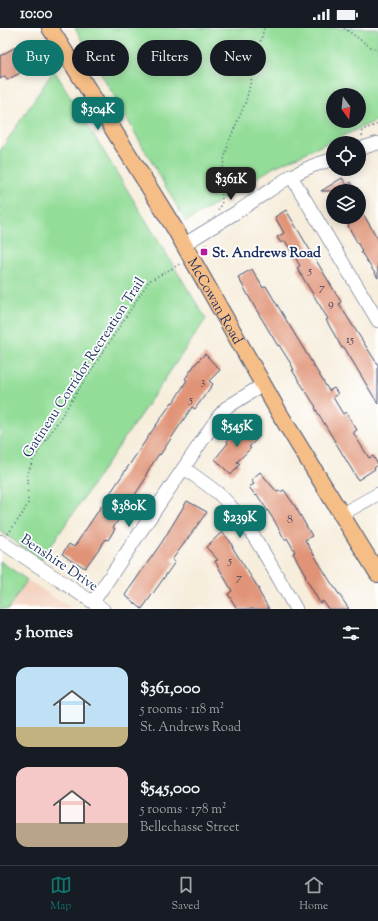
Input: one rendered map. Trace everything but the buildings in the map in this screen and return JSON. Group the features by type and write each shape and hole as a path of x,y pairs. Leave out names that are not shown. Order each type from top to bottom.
{"main road":[{"name":"McCowan Road","path":"50,28 183,245 282,416 378,574"}],"street":[{"path":"366,145 378,143"},
{"path":"183,245 291,176 326,161"},
{"path":"291,176 378,321"},
{"path":"98,606 211,426 226,408 264,384"},
{"path":"184,468 218,494 238,515 252,534 296,609"},
{"path":"342,514 378,494"},
{"name":"Benshire Drive","path":"3,539 98,606"}],"path":[{"path":"215,212 221,206 222,170 229,141 246,101 264,28"},
{"path":"344,28 369,46 378,50"},
{"path":"362,136 363,130 378,124"},
{"path":"200,253 205,250 206,244"},
{"name":"Gatineau Corridor Recreation Trail","path":"3,539 23,514 28,503 27,475 33,460 149,281 179,264"}],"shaded area":[{"path":"27,580 72,609 8,609"}],"green space":[{"path":"75,28 378,28 378,120 366,125 366,88 326,88 326,128 360,128 343,136 326,136 326,144 274,167 186,222 102,76 129,76 129,40 82,40"},
{"path":"50,76 58,76 206,319 41,560 0,531 0,151"},
{"path":"0,561 27,580 8,609 0,609"}],"place":[{"name":"St. Andrews Road","path":"204,252"}]}
